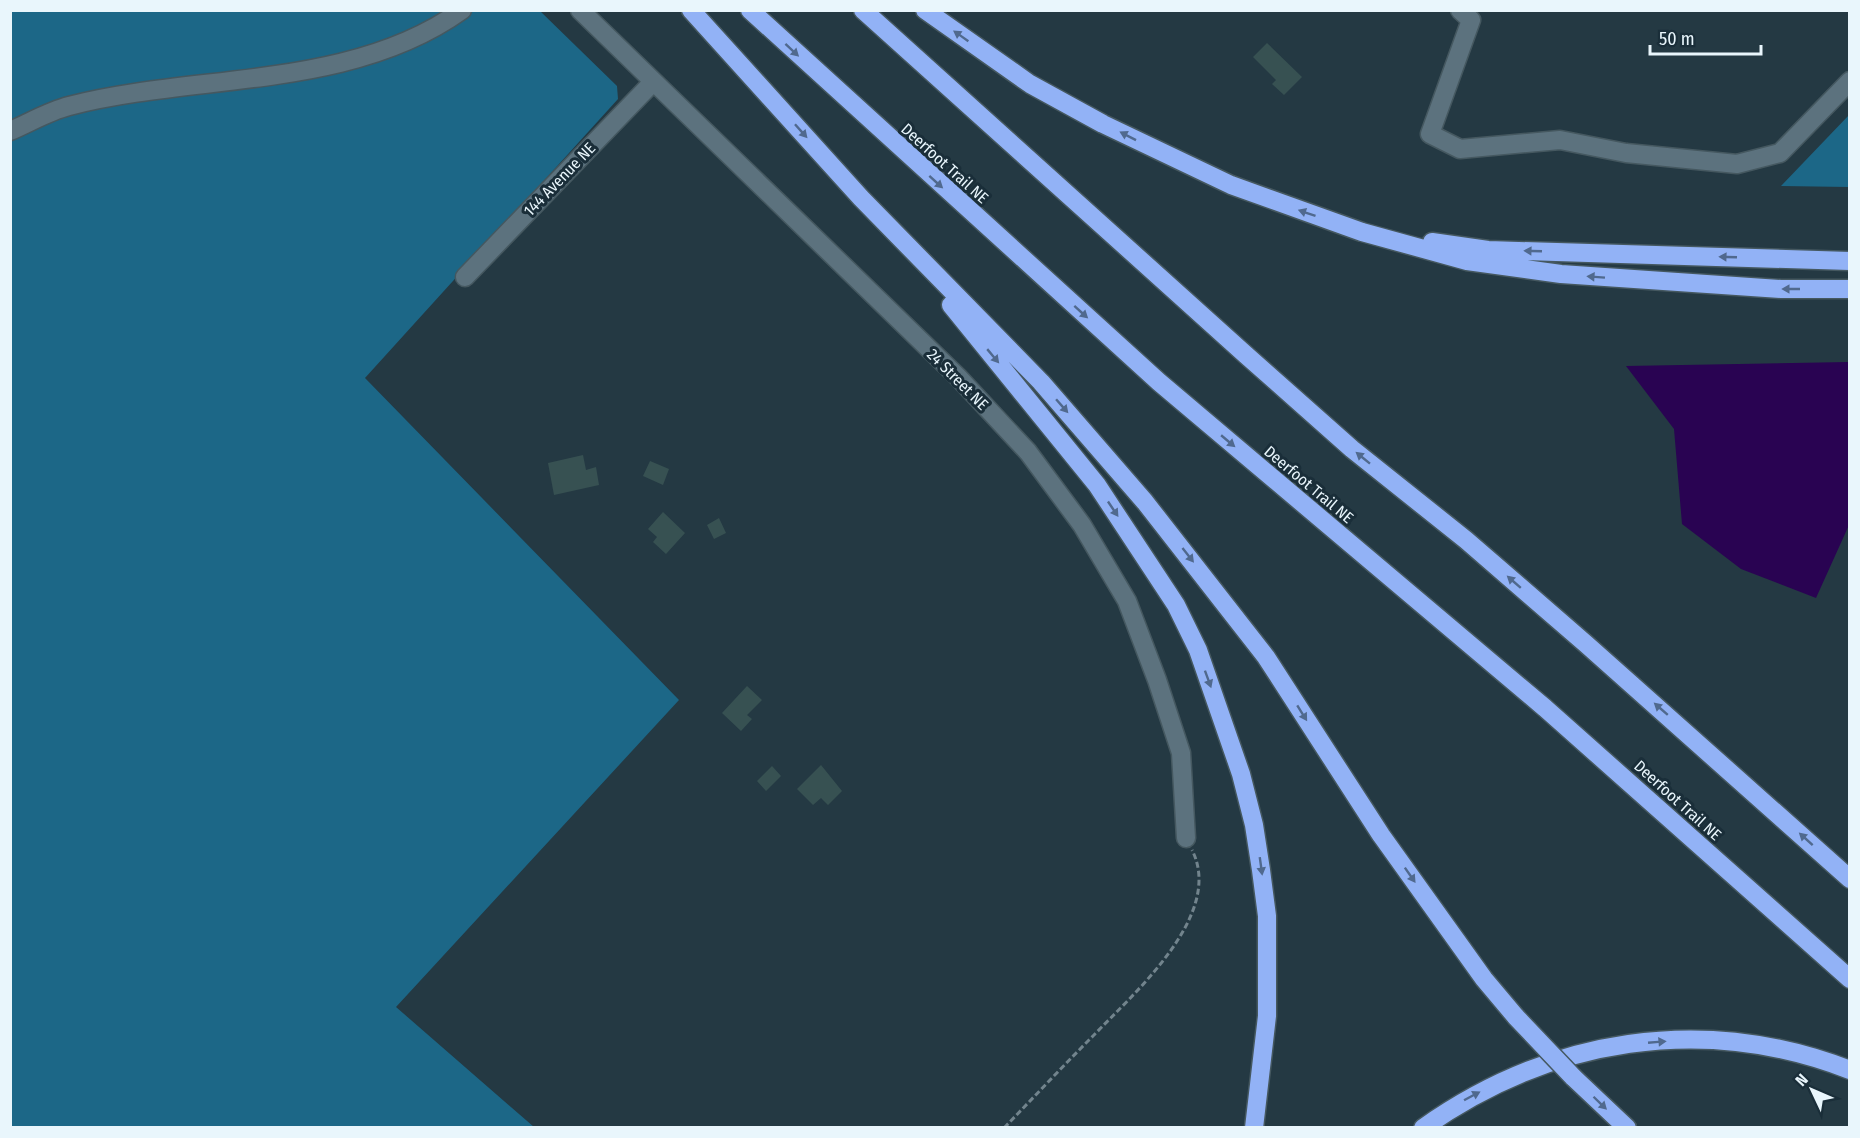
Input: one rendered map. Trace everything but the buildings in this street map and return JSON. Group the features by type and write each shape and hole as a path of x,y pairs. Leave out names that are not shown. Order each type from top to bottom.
{"highway":[{"path":"691,10 861,198 1041,382 1184,550 1266,657 1381,835 1484,979 1516,1017 1573,1077 1627,1128"},
{"name":"Deerfoot Trail NE","path":"750,10 1159,382 1545,708 1850,979"},
{"path":"864,10 1272,379 1595,651 1850,879"},
{"path":"925,10 1030,84 1103,124 1231,185 1362,232 1467,261 1560,274 1781,289 1850,289"},
{"path":"861,198 1097,485 1176,605 1198,650 1241,774 1254,825 1267,916 1267,1016 1254,1128"},
{"path":"1362,232 1488,250 1850,261"},
{"path":"1422,1128 1460,1102 1528,1069 1572,1054 1610,1046 1684,1039 1739,1040 1779,1047 1850,1070"}],"street":[{"path":"10,131 66,106 122,94 282,74 381,52 434,31 462,10"},
{"name":"24 Street NE","path":"580,10 958,377 1028,452 1082,525 1127,601 1158,680 1181,753 1186,838"},
{"path":"1460,10 1470,20 1430,134 1460,149 1560,140 1626,153 1737,164 1780,153 1850,81"},
{"name":"144 Avenue NE","path":"465,277 653,82"}],"path":[{"path":"1004,1128 1136,991 1178,941 1192,911 1200,872 1186,838"}],"shaded area":[{"path":"10,11 540,11 617,86 618,99 365,378 679,700 396,1007 534,1127 11,1127"},
{"path":"1849,115 1849,187 1781,186"},
{"path":"1849,362 1849,525 1816,598 1741,569 1682,524 1674,429 1626,366"}]}
